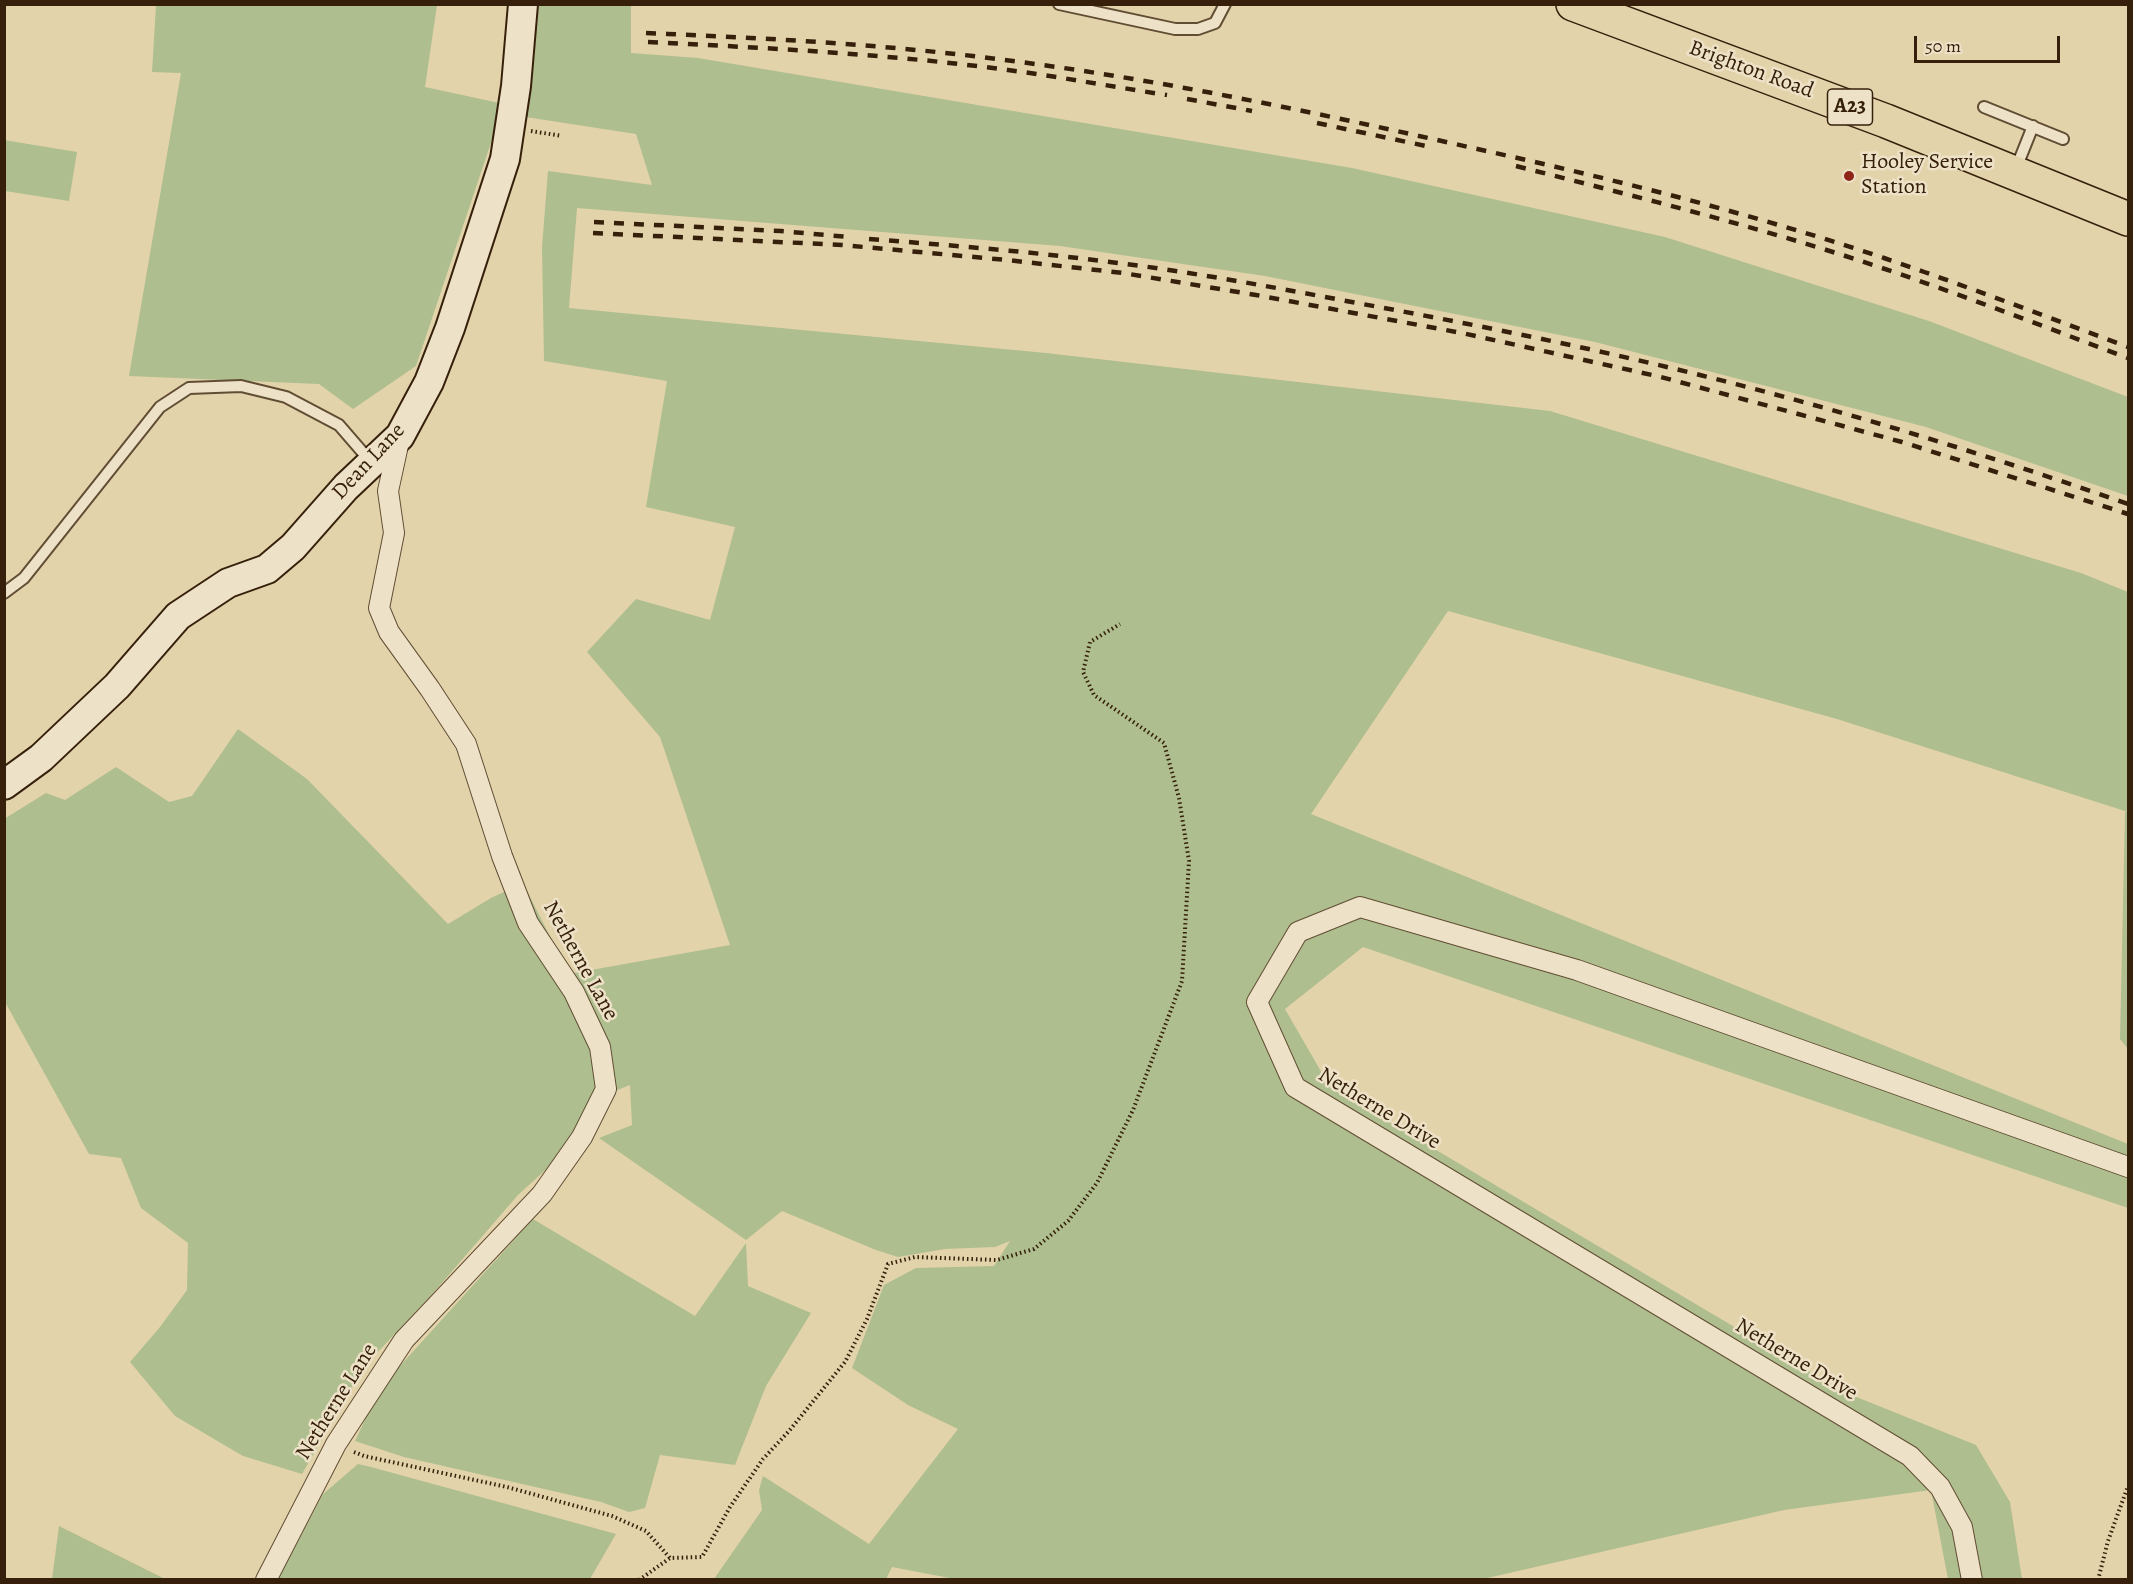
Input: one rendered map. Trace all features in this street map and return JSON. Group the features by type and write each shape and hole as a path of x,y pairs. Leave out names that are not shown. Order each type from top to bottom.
{"highway":[{"name":"Brighton Road","path":"1573,4 1811,92 2128,219"}],"street":[{"name":"Dean Lane","path":"4,785 41,758 117,686 178,616 228,583 267,569 293,547 346,487 400,436 429,382 450,327 505,159 516,86 523,4"},
{"name":"Netherne Lane","path":"266,1580 336,1444 404,1340 542,1194 582,1137 606,1089 600,1047 574,992 528,923 502,856 466,744 389,632 379,608 394,533 388,491 400,436"},
{"name":"Netherne Drive","path":"1972,1580 1962,1527 1940,1487 1910,1456 1295,1087 1257,1002 1298,932 1360,907 1577,970 2128,1167"}],"lane":[{"path":"1059,4 1175,29 1198,29 1215,23 1225,4"},
{"path":"1984,107 2063,139"},
{"path":"2014,173 2033,126"},
{"path":"4,593 24,578 160,407 189,388 241,386 286,397 339,425 372,463"}],"path":[{"path":"510,128 562,136"},
{"path":"639,1580 669,1558 702,1557 730,1507 763,1459 846,1362 867,1320 888,1264 915,1257 997,1260 1034,1249 1068,1221 1097,1183 1133,1110 1182,981 1189,861 1179,798 1164,743 1094,694 1083,672 1090,642 1120,624"},
{"path":"336,1444 364,1456 507,1487 612,1516 646,1532 669,1558"},
{"path":"2098,1580 2108,1541 2128,1486"}],"green space":[{"path":"156,5 437,5 425,87 504,104 416,366 353,409 319,384 129,376 181,73 152,72"},
{"path":"532,5 631,5 631,53 698,58 1352,168 1665,237 1929,321 2128,397 2128,496 1926,427 1595,342 1265,276 1060,246 577,208 569,308 1046,353 1550,411 2081,573 2128,592 2128,810 2126,811 2128,813 2128,1049 2120,1039 2125,811 1837,719 1448,611 1311,814 2128,1144 2128,1208 1363,947 1285,1009 1330,1087 1844,1392 1976,1445 2010,1502 2022,1579 1948,1579 1931,1490 1784,1510 1483,1579 960,1580 892,1567 886,1579 714,1579 762,1510 759,1490 763,1476 869,1544 958,1429 908,1405 852,1368 884,1285 916,1268 994,1266 1010,1241 995,1247 945,1249 898,1257 782,1211 746,1240 599,1138 632,1125 630,1085 600,1097 576,1142 518,1195 434,1292 362,1369 302,1474 243,1456 175,1416 130,1362 187,1290 188,1243 141,1208 121,1158 89,1154 5,1002 4,819 46,793 65,800 116,767 169,802 192,796 238,729 307,779 448,924 491,898 523,883 569,974 730,945 660,737 587,652 636,599 710,620 735,527 646,507 667,381 544,361 542,247 548,171 652,185 636,134 519,116"},
{"path":"4,140 77,152 69,201 5,191"},
{"path":"533,1219 695,1316 746,1243 748,1286 811,1313 766,1386 735,1465 660,1455 645,1508 629,1512 601,1502 404,1457 355,1441 380,1388"},
{"path":"358,1464 616,1534 590,1579 278,1579 323,1494"},
{"path":"59,1526 165,1579 52,1579"}],"railway":[{"path":"646,33 822,42 997,59 1170,85 1341,119 1618,182 1778,225 1915,269 2128,347"},
{"path":"648,42 783,49 963,64 1167,95"},
{"path":"1187,99 1252,111"},
{"path":"1317,123 1426,146"},
{"path":"1516,166 1706,215 1859,260 2128,358"},
{"path":"594,222 781,231 848,237"},
{"path":"593,233 842,245 1007,260 1123,273 1256,295 1462,333 1661,377 1902,442 2128,514"},
{"path":"869,239 1044,254 1166,270 1293,291 1529,336 1658,365 1808,403 1969,451 2128,504"}],"place":[{"name":"Hooley Service Station","path":"1849,176"}]}
